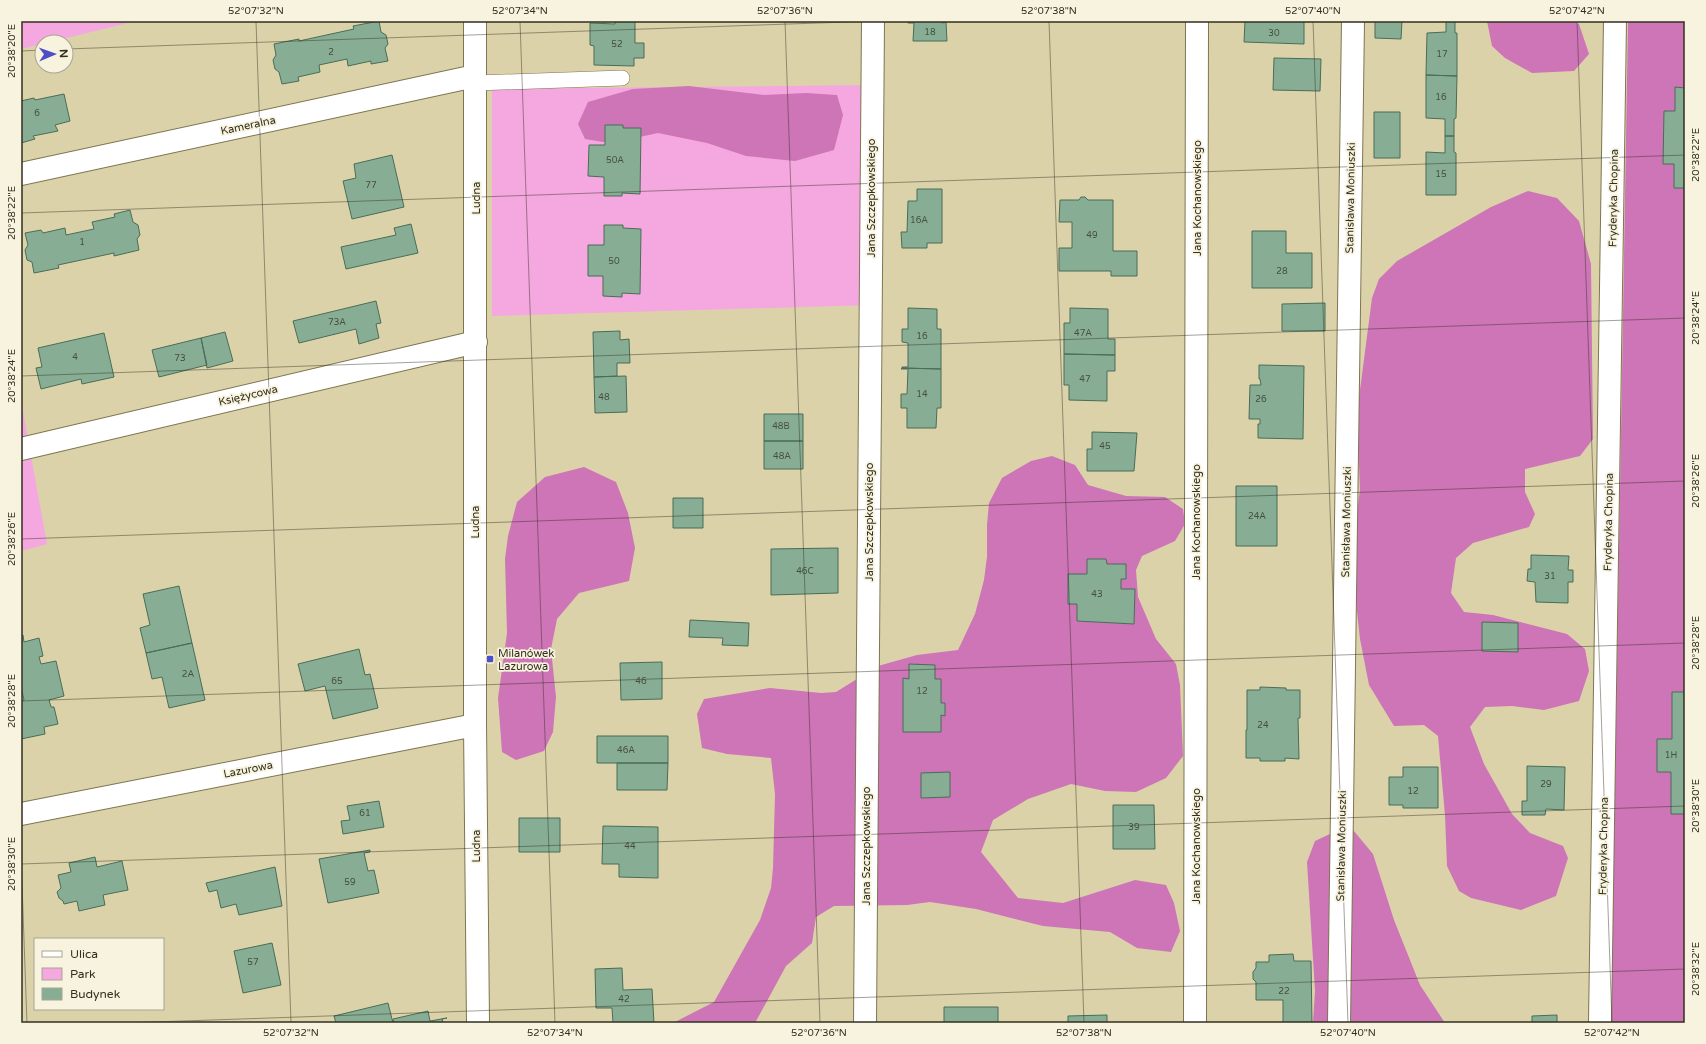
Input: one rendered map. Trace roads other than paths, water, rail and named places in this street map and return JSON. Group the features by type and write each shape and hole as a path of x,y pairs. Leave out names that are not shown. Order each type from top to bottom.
{"street":[{"name":"Ludna","path":"475,21 475,725 478,1023"},
{"name":"Jana Szczepkowskiego","path":"865,1023 872,21"},
{"name":"Jana Kochanowskiego","path":"1195,1023 1197,21"},
{"name":"Stanisława Moniuszki","path":"1339,1023 1353,21"},
{"name":"Fryderyka Chopina","path":"1600,1023 1615,21"},
{"name":"Kameralna","path":"21,174 475,80"},
{"name":"Księżycowa","path":"21,449 476,342"},
{"name":"Lazurowa","path":"21,814 475,725"}],"lane":[{"path":"475,80 622,78"}],"place":[{"name":"Milanówek Lazurowa","path":"490,659"}]}
